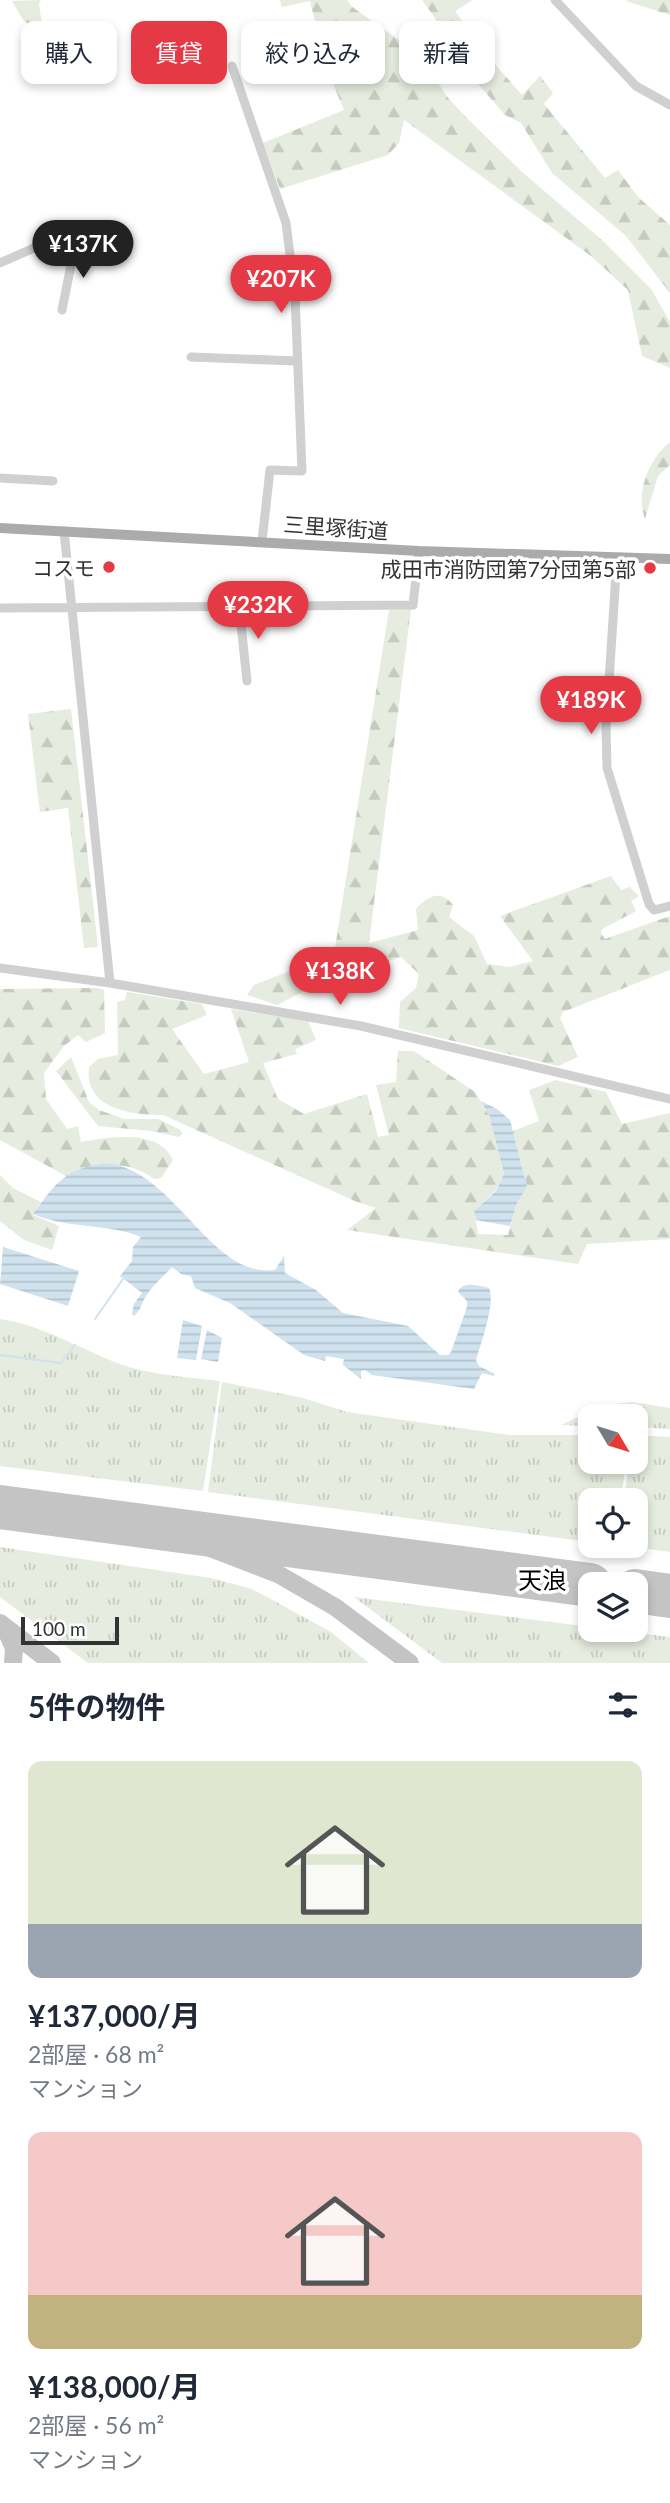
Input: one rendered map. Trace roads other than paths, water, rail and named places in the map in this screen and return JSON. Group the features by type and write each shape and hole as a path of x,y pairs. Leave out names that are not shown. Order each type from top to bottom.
{"main road":[{"name":"三里塚街道","path":"0,528 419,551 670,559"}],"street":[{"path":"555,0 636,86 670,105"},
{"path":"232,66 286,223 295,294 302,471 270,470 262,541"},
{"path":"0,263 52,240 127,252"},
{"path":"62,310 75,245"},
{"path":"191,357 297,360"},
{"path":"0,478 52,481"},
{"path":"64,531 69,607 110,983"},
{"path":"0,608 413,605 419,551"},
{"path":"617,558 606,728 608,777 649,904 654,910 670,906"},
{"path":"239,605 247,681"},
{"path":"0,968 110,983 361,1026 670,1099"}],"water":[{"path":"481,1101 510,1120 527,1187 517,1203 510,1226 476,1220 474,1211 496,1191 504,1174 489,1115"},
{"path":"106,1163 131,1170 153,1184 211,1242 231,1258 252,1268 275,1270 284,1256 285,1273 316,1290 343,1313 408,1326 440,1355 448,1355 451,1352 467,1307 467,1301 458,1292 460,1288 472,1285 489,1288 491,1302 476,1360 479,1366 495,1374 494,1376 482,1373 474,1389 372,1375 365,1370 361,1371 361,1379 343,1365 344,1359 326,1356 325,1361 304,1355 230,1303 195,1288 191,1276 181,1274 172,1267 148,1292 134,1316 134,1304 142,1293 120,1276 132,1261 133,1247 141,1237 115,1230 60,1222 33,1214 62,1179 80,1169"},
{"path":"3,1247 79,1271 68,1306 0,1284"},
{"path":"183,1320 202,1326 196,1360 177,1358"},
{"path":"207,1330 222,1338 218,1362 201,1359"}],"waterway":[{"path":"95,1319 123,1279"},
{"path":"0,1355 61,1363 75,1345"}],"place":[{"name":"コスモ","path":"109,567"},
{"name":"成田市消防団第7分団第5部","path":"650,568"}],"district":[{"name":"天浪","path":"542,1579"}]}
